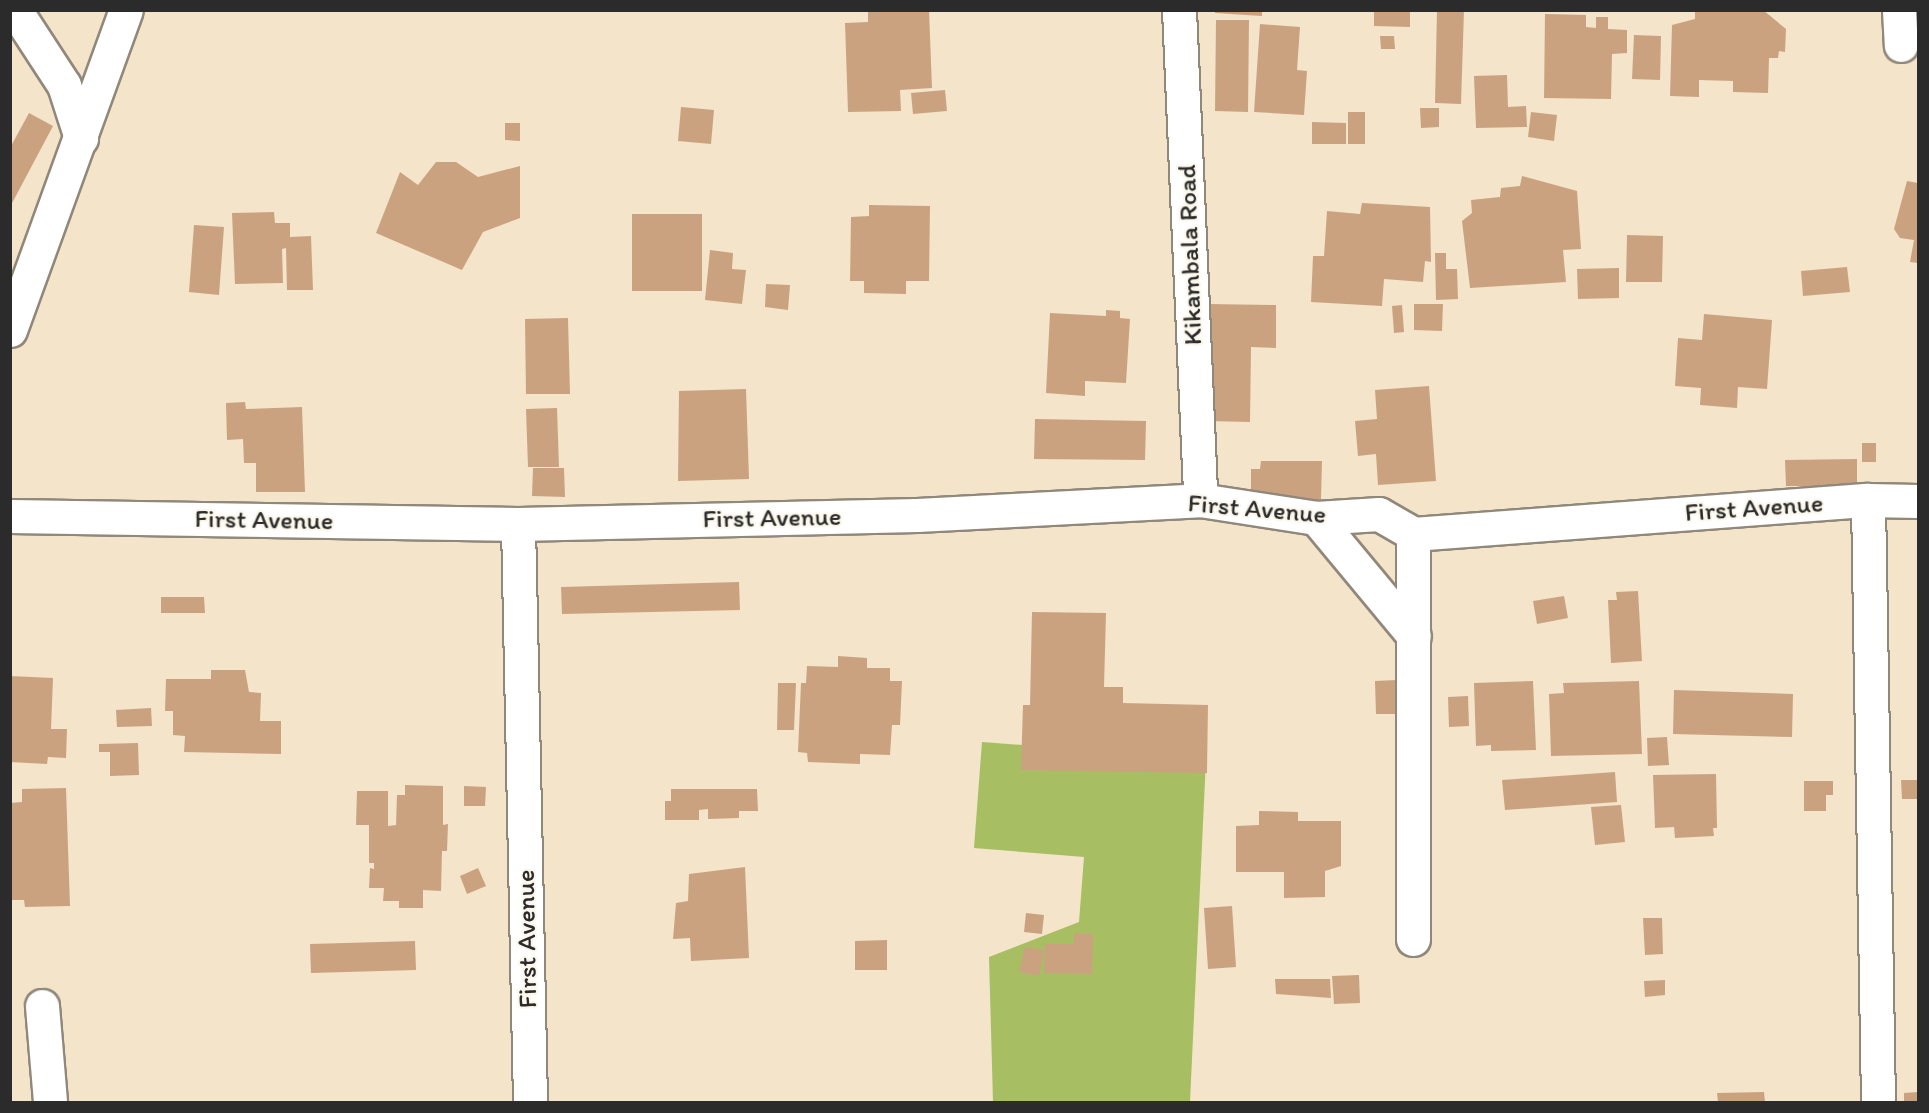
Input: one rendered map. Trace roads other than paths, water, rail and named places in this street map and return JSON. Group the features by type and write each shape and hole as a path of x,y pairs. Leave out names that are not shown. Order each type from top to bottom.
{"street":[{"path":"11,10 19,16 64,85 81,138"},
{"path":"10,330 126,10"},
{"name":"Kikambala Road","path":"1179,10 1200,500"},
{"path":"1899,10 1901,45"},
{"name":"First Avenue","path":"10,516 518,524 917,515 1200,500 1316,518 1379,514 1413,534 1868,500 1918,501"},
{"path":"1868,500 1878,1102"},
{"path":"1316,518 1414,636"},
{"name":"First Avenue","path":"518,524 530,1102"},
{"path":"1413,534 1413,939"},
{"path":"42,1006 50,1102"}]}
